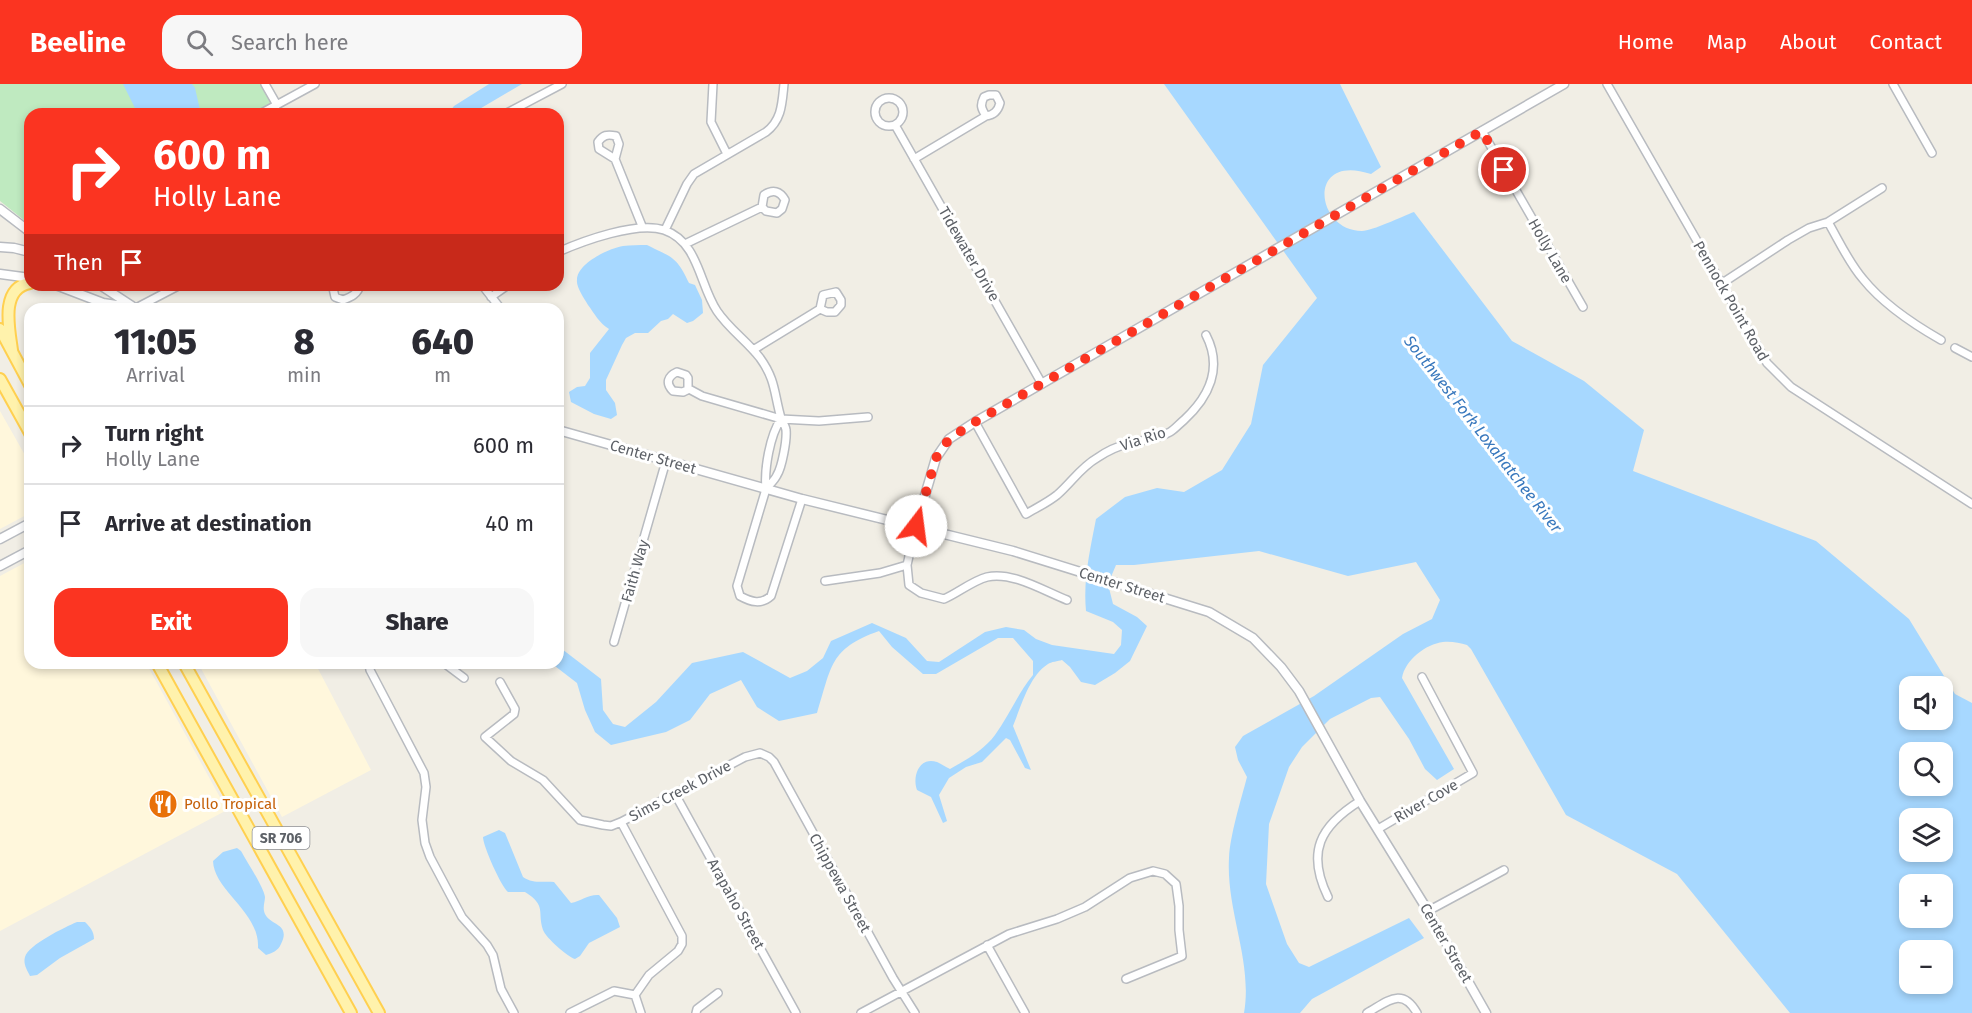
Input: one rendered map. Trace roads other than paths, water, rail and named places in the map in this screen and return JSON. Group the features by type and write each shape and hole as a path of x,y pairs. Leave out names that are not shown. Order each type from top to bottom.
{"main road":[{"path":"14,354 7,308 9,299 19,286 24,285"},
{"path":"0,328 24,373"},
{"path":"3,384 24,422"},
{"name":"SR 706","path":"159,669 351,1013"},
{"name":"SR 706","path":"187,669 379,1013"}],"street":[{"path":"265,84 277,105"},
{"path":"271,108 315,84"},
{"path":"516,108 562,84"},
{"path":"713,84 711,122 727,154"},
{"path":"665,230 694,174 766,132 775,124 780,113 784,84"},
{"path":"1067,600 1028,583 999,576 985,578 945,599 921,593 909,585 907,565 916,526 936,458 949,439 1564,84"},
{"name":"Pennock Point Road","path":"1607,84 1761,354 1773,370 1791,387 1972,504"},
{"path":"1893,84 1932,153"},
{"path":"884,98 895,99 902,108 900,120 895,125 886,125 877,117 876,107 884,98"},
{"path":"914,159 986,116"},
{"name":"Tidewater Drive","path":"895,125 1042,384"},
{"name":"Holly Lane","path":"1482,131 1582,308"},
{"path":"615,159 642,226"},
{"path":"1721,284 1788,240 1809,228 1828,222 1882,188"},
{"path":"685,244 762,207"},
{"path":"0,209 24,227"},
{"path":"1828,222 1862,279 1881,298 1918,327 1941,340"},
{"path":"564,250 642,226 665,230 685,244 694,257 704,287 717,312 761,360 774,385 781,419 786,430 783,457 777,476 766,489"},
{"path":"0,247 24,250"},
{"path":"0,274 24,277"},
{"path":"72,291 103,303"},
{"path":"147,303 169,291"},
{"path":"334,291 335,297 343,300 358,291"},
{"path":"486,291 496,303"},
{"path":"491,297 500,291"},
{"path":"108,292 129,303"},
{"path":"753,350 820,309"},
{"name":"Via Rio","path":"975,422 1026,514 1056,496 1094,459 1119,446 1170,432 1193,412 1213,378 1215,367 1213,353 1206,335"},
{"path":"1955,348 1972,357"},
{"path":"689,389 702,396 781,419 819,421 868,417"},
{"path":"781,419 776,426 765,475 766,489 737,586 740,596 750,601 761,602 771,596 802,499"},
{"name":"Center Street","path":"564,432 802,499 1013,551 1209,612 1253,638 1281,667 1303,699 1360,801 1428,911 1486,1013"},
{"name":"Faith Way","path":"615,642 666,461"},
{"path":"0,539 24,526"},
{"path":"0,566 24,553"},
{"path":"825,581 880,573 907,565"},
{"path":"370,669 424,773 426,787 422,820 425,843 430,857 462,917 493,955 501,990 514,1013"},
{"path":"452,669 464,678"},
{"name":"River Cove","path":"1378,829 1473,773 1422,676"},
{"name":"Sims Creek Drive","path":"500,682 515,710 514,714 485,737 504,756 543,780 580,820 611,826 746,757 764,754"},
{"name":"Chippewa Street","path":"764,754 774,762 893,978 915,1013"},
{"name":"Arapaho Street","path":"675,794 796,1013"},
{"path":"1329,897 1318,871 1320,845 1332,821 1360,801"},
{"path":"621,822 682,936 682,944 678,951 649,975 635,995"},
{"path":"1428,911 1504,870"},
{"path":"861,1013 1009,934 1049,922 1085,907 1130,878 1153,871 1165,873 1176,884 1182,956 1126,978"},
{"path":"987,945 1025,1013"},
{"path":"570,1013 614,991 635,995"},
{"path":"696,1013 697,1009 718,993"},
{"path":"635,995 641,1013"},
{"path":"1367,1013 1394,998 1400,998 1410,1002 1417,1013"}],"water":[{"path":"123,84 192,84 200,108 135,108"},
{"path":"489,84 522,84 481,108 452,108"},
{"name":"Southwest Fork Loxahatchee River","path":"1164,84 1340,84 1381,167 1371,174 1350,170 1336,174 1327,182 1324,194 1327,207 1334,219 1346,228 1362,231 1414,212 1512,341 1584,381 1644,430 1633,471 1816,541 1909,619 1944,676 1899,676 1899,730 1953,730 1953,691 1972,703 1972,1013 1790,1013 1677,874 1566,815 1471,649 1467,645 1446,642 1436,643 1417,654 1407,665 1402,678 1454,769 1437,780 1425,769 1409,739 1380,697 1371,698 1330,719 1302,747 1289,767 1269,824 1266,884 1287,944 1299,963 1309,967 1409,918 1424,938 1312,999 1300,1013 1244,1013 1245,974 1231,897 1229,858 1247,777 1238,760 1235,747 1243,736 1314,696 1403,634 1432,619 1440,600 1416,562 1348,576 1259,551 1116,565 1108,584 1113,604 1137,617 1147,626 1130,661 1095,685 1081,682 1062,660 1049,663 1041,669 1026,692 1013,726 1031,770 1025,768 1010,740 1006,738 982,762 966,767 949,778 939,795 947,821 943,823 931,797 917,790 916,774 921,765 931,761 950,769 980,750 995,735 1033,675 1033,661 1013,638 998,638 936,674 923,674 892,647 879,631 841,652 830,671 817,713 779,721 757,707 741,680 710,694 690,720 666,732 611,745 595,732 585,710 577,683 559,669 564,669 564,651 601,679 603,710 613,724 625,727 656,702 692,663 743,652 790,678 807,671 823,658 831,641 872,623 906,638 927,661 939,662 985,632 1006,627 1024,630 1036,639 1052,645 1114,654 1121,645 1122,630 1113,622 1086,611 1086,576 1096,519 1125,497 1157,488 1184,492 1222,470 1251,424 1263,365 1317,298"},
{"path":"647,245 668,256 681,267 689,283 695,285 702,300 703,313 687,323 673,314 648,333 635,333 626,338 606,380 606,390 615,403 617,415 611,419 594,414 571,402 569,392 577,387 585,386 590,378 590,353 609,329 588,305 577,283 578,274 588,262 610,250 623,246"},
{"path":"499,830 505,833 523,877 534,881 554,882 571,903 599,895 617,918 620,927 589,943 575,959 563,951 548,938 543,930 540,909 536,901 525,892 508,892 497,874 483,837"},
{"path":"237,848 262,887 266,916 283,932 284,937 280,946 266,955 258,948 257,935 252,923 215,872 213,861 223,852"},
{"path":"77,922 85,922 90,927 94,939 60,958 37,975 30,976 25,962 28,952 48,937"}],"place":[{"name":"Pollo Tropical","path":"163,804"}]}
